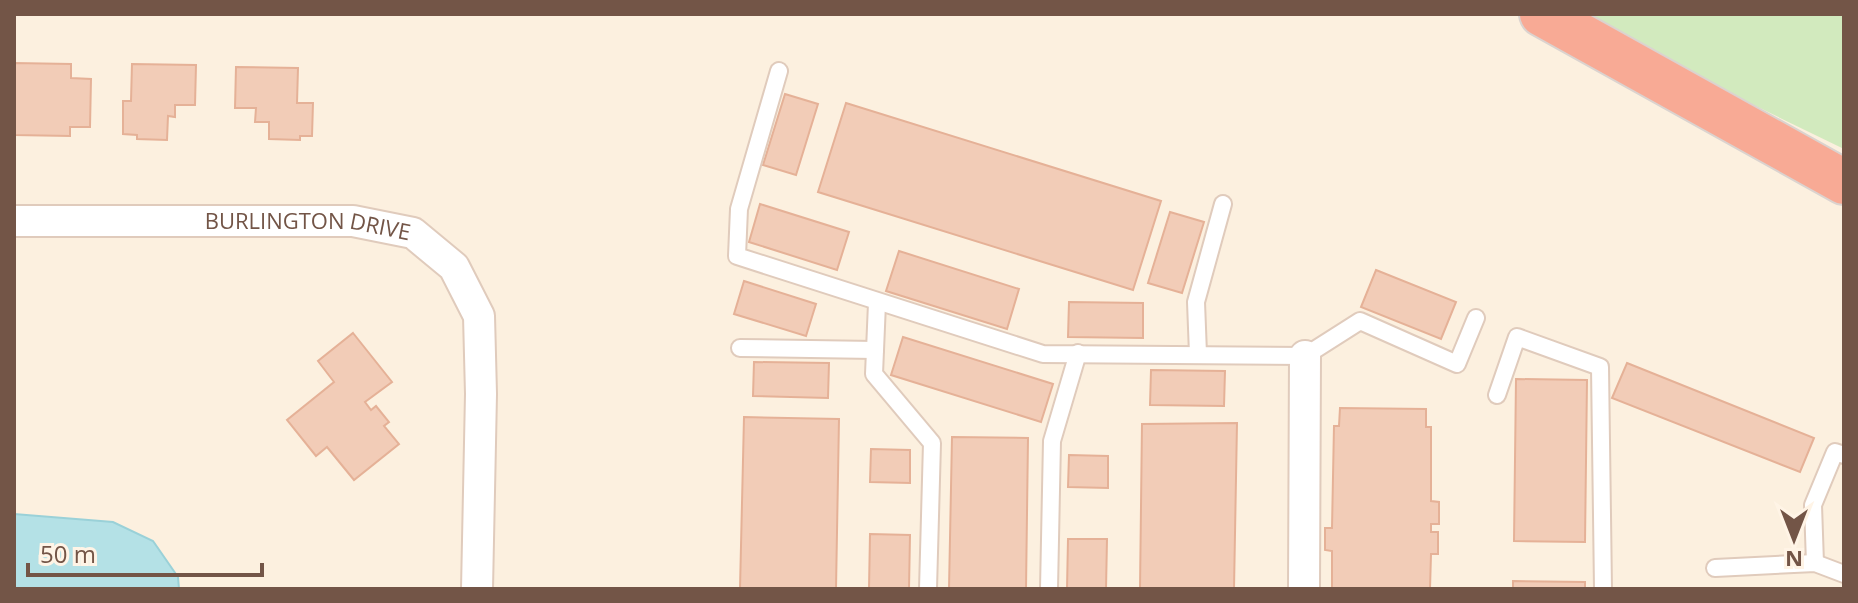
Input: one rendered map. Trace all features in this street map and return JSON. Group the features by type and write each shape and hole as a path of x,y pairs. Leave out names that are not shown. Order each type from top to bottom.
{"highway":[{"path":"1542,14 1844,182"}],"street":[{"name":"BURLINGTON DRIVE","path":"14,221 353,221 413,233 454,267 479,316 481,394 477,589"},
{"path":"1304,589 1305,356"}],"lane":[{"path":"779,71 739,209 737,256 1043,354 1305,356 1360,321 1457,364 1476,318"},
{"path":"1198,354 1196,302 1223,204"},
{"path":"877,303 874,374 932,443 928,589"},
{"path":"1497,395 1517,337 1600,367 1603,589"},
{"path":"740,348 875,350"},
{"path":"1049,589 1052,441 1078,353"},
{"path":"1815,563 1813,505 1835,452 1844,455"},
{"path":"1715,568 1815,563 1844,574"}],"green space":[{"path":"1585,14 1844,14 1844,149 1733,95"}],"water":[{"path":"14,514 113,522 153,541 178,577 179,589 14,589"}],"building":[{"path":"14,63 71,64 71,78 91,79 90,127 70,127 70,136 14,135"},
{"path":"132,64 196,65 195,105 175,105 175,117 168,116 167,140 137,139 137,135 123,134 123,101 131,101"},
{"path":"236,67 298,68 297,103 313,103 312,136 300,136 300,140 269,139 269,122 255,122 256,108 235,108"},
{"path":"785,94 818,104 796,175 763,165"},
{"path":"846,103 1161,201 1133,290 818,192"},
{"path":"760,204 849,232 837,270 749,242"},
{"path":"1170,212 1204,222 1182,293 1148,283"},
{"path":"899,251 1019,289 1007,329 886,291"},
{"path":"1376,270 1456,302 1441,339 1361,307"},
{"path":"744,281 816,304 806,336 734,314"},
{"path":"1069,302 1143,303 1143,338 1068,337"},
{"path":"353,333 392,382 365,402 371,410 376,406 389,422 384,426 399,444 354,480 327,447 316,456 287,420 334,382 318,361"},
{"path":"903,337 1053,384 1041,422 891,375"},
{"path":"754,362 829,363 828,398 753,396"},
{"path":"1627,363 1814,438 1800,472 1612,398"},
{"path":"1151,370 1225,371 1224,406 1150,405"},
{"path":"1516,379 1587,380 1585,542 1514,541"},
{"path":"1340,408 1426,409 1426,427 1431,427 1431,501 1439,502 1439,524 1431,524 1431,532 1438,532 1438,554 1431,554 1430,589 1332,589 1332,551 1325,550 1325,528 1332,528 1334,426 1339,426"},
{"path":"744,417 839,419 836,589 740,589"},
{"path":"1237,423 1234,589 1140,589 1142,424"},
{"path":"952,437 1028,438 1026,589 949,589"},
{"path":"871,449 910,450 910,483 870,482"},
{"path":"1069,455 1108,456 1108,488 1068,487"},
{"path":"870,534 910,535 909,589 869,589"},
{"path":"1068,539 1107,539 1106,589 1067,589"},
{"path":"1513,581 1585,582 1585,589 1513,589"}]}
